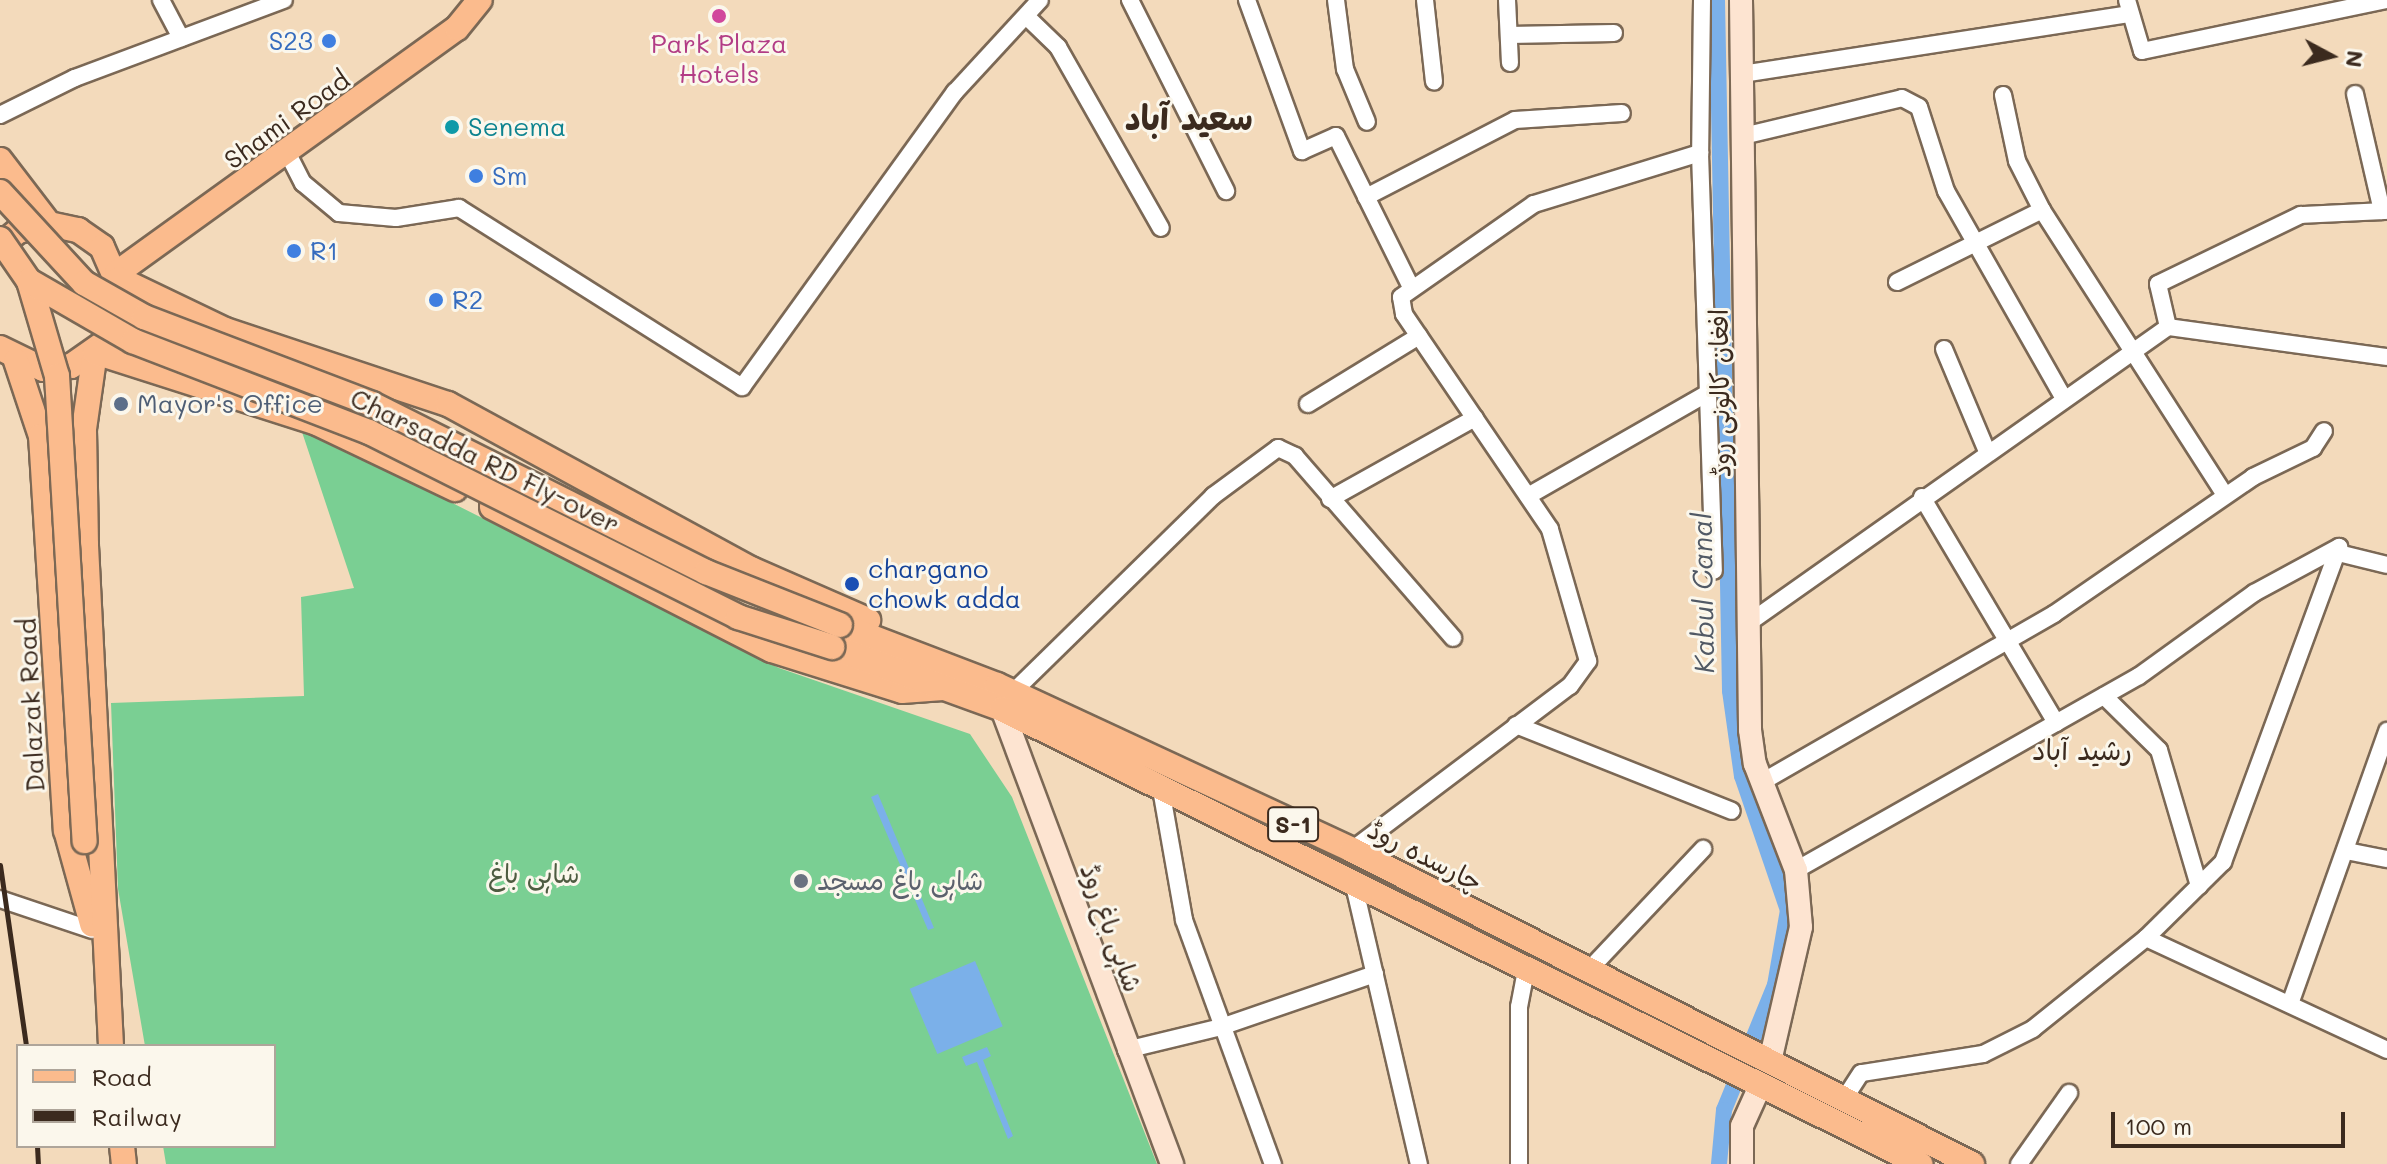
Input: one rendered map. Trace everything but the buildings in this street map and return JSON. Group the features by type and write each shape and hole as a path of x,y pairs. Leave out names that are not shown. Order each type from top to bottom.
{"main road":[{"name":"Shami Road","path":"118,276 457,28 480,0"},
{"name":"افغان کالونی روڈ","path":"1741,0 1750,730 1762,782 1796,870 1801,927 1750,1064 1742,1126 1742,1164"},
{"path":"0,160 49,224 90,239 118,276 225,330 448,404 945,677"},
{"name":"Charsadda RD Fly-over","path":"0,192 62,261 144,317 372,404 836,636"},
{"path":"0,246 18,231 49,224"},
{"path":"0,239 29,281 57,376 90,901"},
{"path":"8,354 71,366 95,352 112,332 118,276"},
{"name":"Charsadda RD Fly-over","path":"29,281 133,341 369,432 738,617 836,636"},
{"path":"95,352 361,442 772,650 902,691 945,677"},
{"path":"95,352 84,429 86,545 111,1044"},
{"name":"Dalazak Road","path":"8,354 41,436 68,847 90,901 101,1044"},
{"name":"چارسدہ روڈ","path":"836,636 1003,696 1352,850 1588,971 1920,1164"},
{"name":"چارسدہ روڈ","path":"1003,696 1161,789 1527,965 1750,1064 1844,1099 1972,1164"},
{"name":"شاہی باغ روڈ","path":"1003,696 1126,1050 1172,1164"}],"street":[{"path":"161,0 181,38"},
{"path":"0,115 181,38 284,0"},
{"path":"288,154 303,183 339,213 396,218 459,208 742,387 955,92 1040,0"},
{"path":"1130,0 1226,191"},
{"path":"1247,0 1302,151 1336,136 1411,287"},
{"path":"1336,0 1345,69 1367,122"},
{"path":"1425,0 1434,82"},
{"path":"1507,0 1510,63"},
{"path":"1702,0 1700,153 1714,571"},
{"path":"1742,74 2128,7 2142,51 2387,0"},
{"path":"1026,16 1058,47 1161,228"},
{"path":"1509,35 1614,33"},
{"path":"2168,327 2158,284 2301,215 2385,211 2355,94"},
{"path":"2003,95 2017,161 2042,210 2131,355 2225,495"},
{"path":"1743,136 1902,98 1919,107 1946,191 1973,246 2064,399"},
{"path":"1366,197 1515,120 1622,113"},
{"path":"1352,850 1570,686 1588,661 1550,529 1401,305 1411,287 1534,204 1700,153"},
{"path":"1897,282 2042,210"},
{"path":"1750,622 1986,449 2131,355 2168,327 2387,357"},
{"path":"1308,404 1419,336"},
{"path":"1944,349 1986,449"},
{"path":"1528,496 1708,393"},
{"path":"1330,499 1475,418"},
{"path":"1762,782 2006,641 2225,495 2313,448 2324,431"},
{"path":"1003,696 1260,458 1278,448 1295,456 1453,638"},
{"path":"1922,497 2056,723"},
{"path":"1796,870 2104,696 2329,546 2339,547 2223,862 2146,938 2004,1047 1861,1073 1844,1099"},
{"path":"2338,553 2387,565"},
{"path":"2104,696 2159,750 2199,886"},
{"path":"1516,725 1732,811"},
{"path":"2290,1004 2384,755 2387,731"},
{"path":"1161,789 1184,920 1273,1164"},
{"path":"1588,971 1703,849"},
{"path":"2346,851 2387,859"},
{"path":"1353,881 1419,1164"},
{"path":"0,899 92,930"},
{"path":"2146,938 2387,1050"},
{"path":"1519,1164 1519,1007 1527,965"},
{"path":"1126,1050 1221,1027 1375,974"},
{"path":"2019,1164 2069,1093"}],"green space":[{"name":"شاہی باغ","path":"300,426 779,668 970,734 1012,797 1157,1164 166,1164 163,1148 276,1148 276,1044 145,1044 118,889 111,703 304,696 301,597 354,588"}],"water":[{"path":"878,794 934,928 928,930 871,797"},
{"path":"975,961 1003,1026 937,1054 910,989"},
{"path":"987,1047 991,1056 983,1060 1013,1136 1008,1139 977,1062 966,1066 962,1057"}],"waterway":[{"name":"Kabul Canal","path":"1717,0 1730,691 1742,776 1788,910 1775,985 1724,1110 1719,1164"}],"railway":[{"path":"0,865 26,1044"},
{"path":"37,1148 38,1164"}],"place":[{"name":"Park Plaza Hotels","path":"719,16"},
{"name":"S23","path":"329,41"},
{"name":"Senema","path":"452,127"},
{"name":"Sm","path":"476,176"},
{"name":"R1","path":"294,251"},
{"name":"R2","path":"436,300"},
{"name":"Mayor's Office","path":"121,404"},
{"name":"chargano chowk adda","path":"852,584"},
{"name":"شاہی باغ مسجد","path":"801,881"}],"district":[{"name":"سعید آباد","path":"1189,117"},
{"name":"رشید آباد","path":"2082,749"}]}
